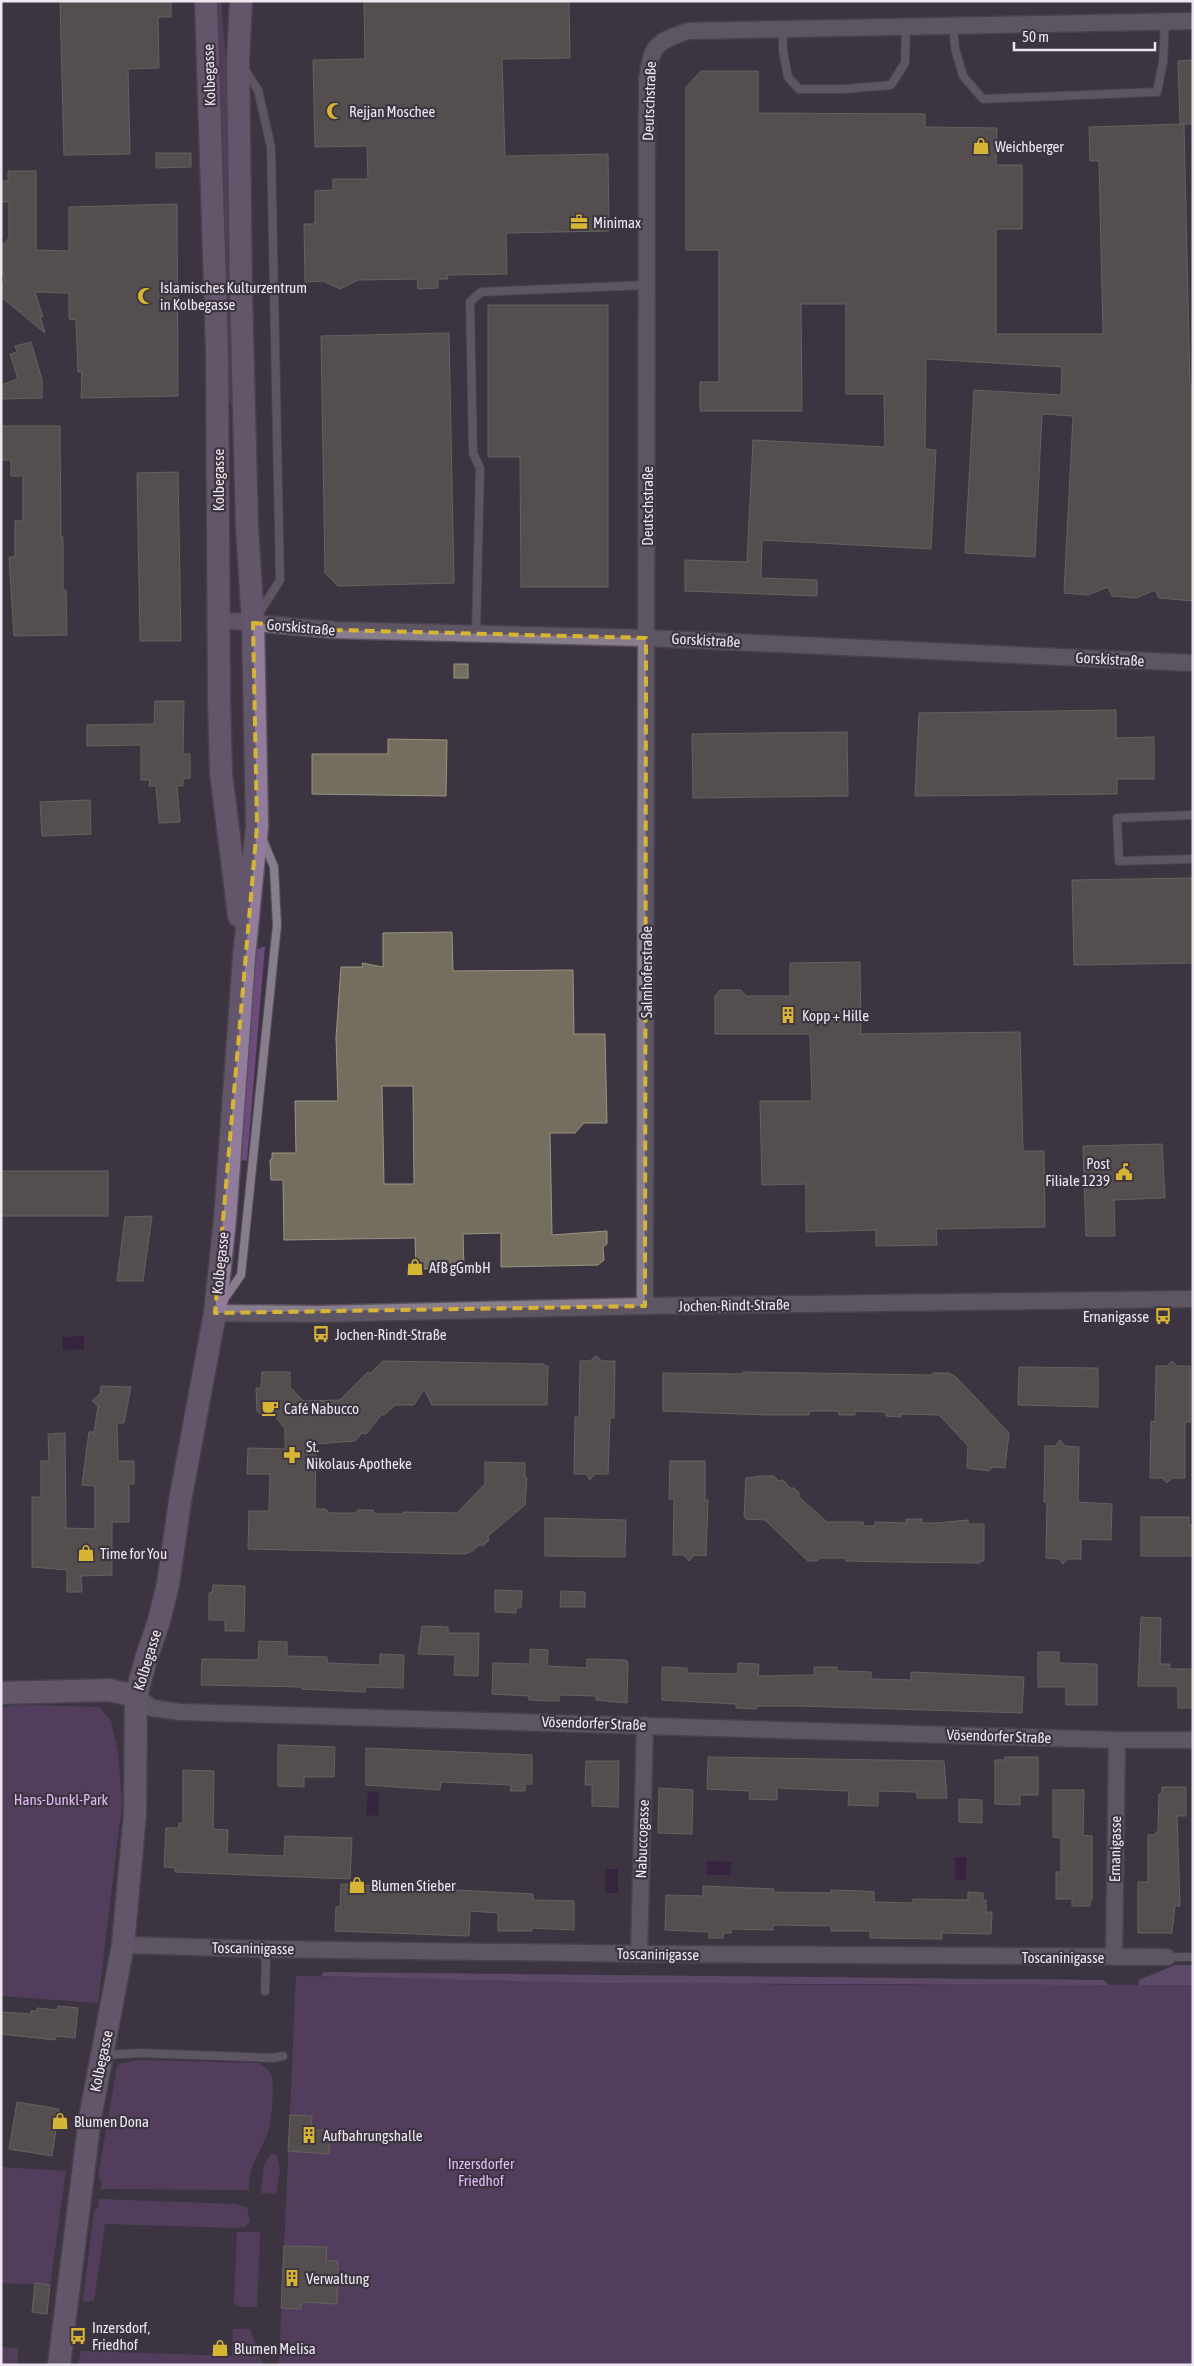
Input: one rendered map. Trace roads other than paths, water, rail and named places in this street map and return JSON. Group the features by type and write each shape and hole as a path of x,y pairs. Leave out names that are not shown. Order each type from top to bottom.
{"main road":[{"name":"Kolbegasse","path":"206,1 217,340 221,773 244,957"},
{"name":"Kolbegasse","path":"59,2365 90,2118 123,1945 135,1814 136,1696 159,1621 168,1584 180,1501 215,1313 225,1219 244,957 257,826 253,623 246,488 238,60 241,1"},
{"name":"Vösendorfer Straße","path":"1,1693 109,1690 136,1696"}],"street":[{"name":"Deutschstraße","path":"646,638 647,80 651,52 665,39 688,31 1193,21"},
{"name":"Gorskistraße","path":"219,620 335,630 646,638 1193,663"},
{"name":"Salmhoferstraße","path":"645,1306 646,638"},
{"name":"Jochen-Rindt-Straße","path":"215,1313 319,1314 645,1306 1193,1299"},
{"name":"Vösendorfer Straße","path":"136,1696 152,1708 180,1712 1117,1740 1193,1740"},
{"name":"Nabuccogasse","path":"638,1954 645,1725"},
{"name":"Ernanigasse","path":"1114,1957 1117,1740"},
{"name":"Toscaninigasse","path":"123,1945 262,1949 638,1954 1167,1957"}],"lane":[{"path":"953,26 955,48 962,76 983,99 1157,92 1163,62 1165,22"},
{"path":"783,29 783,51 788,77 799,88 844,90 891,85 905,63 906,27"},
{"path":"238,60 258,90 271,147 280,580 253,623"},
{"path":"476,633 480,468 473,453 470,302 480,292 648,285"},
{"path":"1193,815 1117,818 1119,861 1193,859"},
{"path":"215,1313 241,1275 277,925 274,867 257,826"},
{"path":"262,1949 266,1961 265,1991"},
{"name":"Toscaninigasse","path":"1167,1957 1193,1957"},
{"path":"102,2056 141,2053 273,2058 283,2056"}],"place":[{"name":"Rejjan Moschee","path":"335,111"},
{"name":"Weichberger","path":"981,146"},
{"name":"Minimax","path":"579,222"},
{"name":"Islamisches Kulturzentrum in Kolbegasse","path":"146,296"},
{"name":"Kopp + Hille","path":"788,1015"},
{"name":"Post Filiale 1239","path":"1124,1172"},
{"name":"AfB gGmbH","path":"415,1267"},
{"name":"Ernanigasse","path":"1163,1316"},
{"name":"Jochen-Rindt-Straße","path":"321,1334"},
{"name":"Café Nabucco","path":"270,1408"},
{"name":"St. Nikolaus-Apotheke","path":"292,1455"},
{"name":"Time for You","path":"86,1553"},
{"name":"Blumen Stieber","path":"357,1885"},
{"name":"Blumen Dona","path":"60,2121"},
{"name":"Aufbahrungshalle","path":"309,2135"},
{"name":"Verwaltung","path":"292,2278"},
{"name":"Inzersdorf, Friedhof","path":"78,2336"},
{"name":"Blumen Melisa","path":"220,2348"}],"park label":[{"name":"Hans-Dunkl-Park","path":"61,1799"},
{"name":"Inzersdorfer Friedhof","path":"481,2172"}]}
